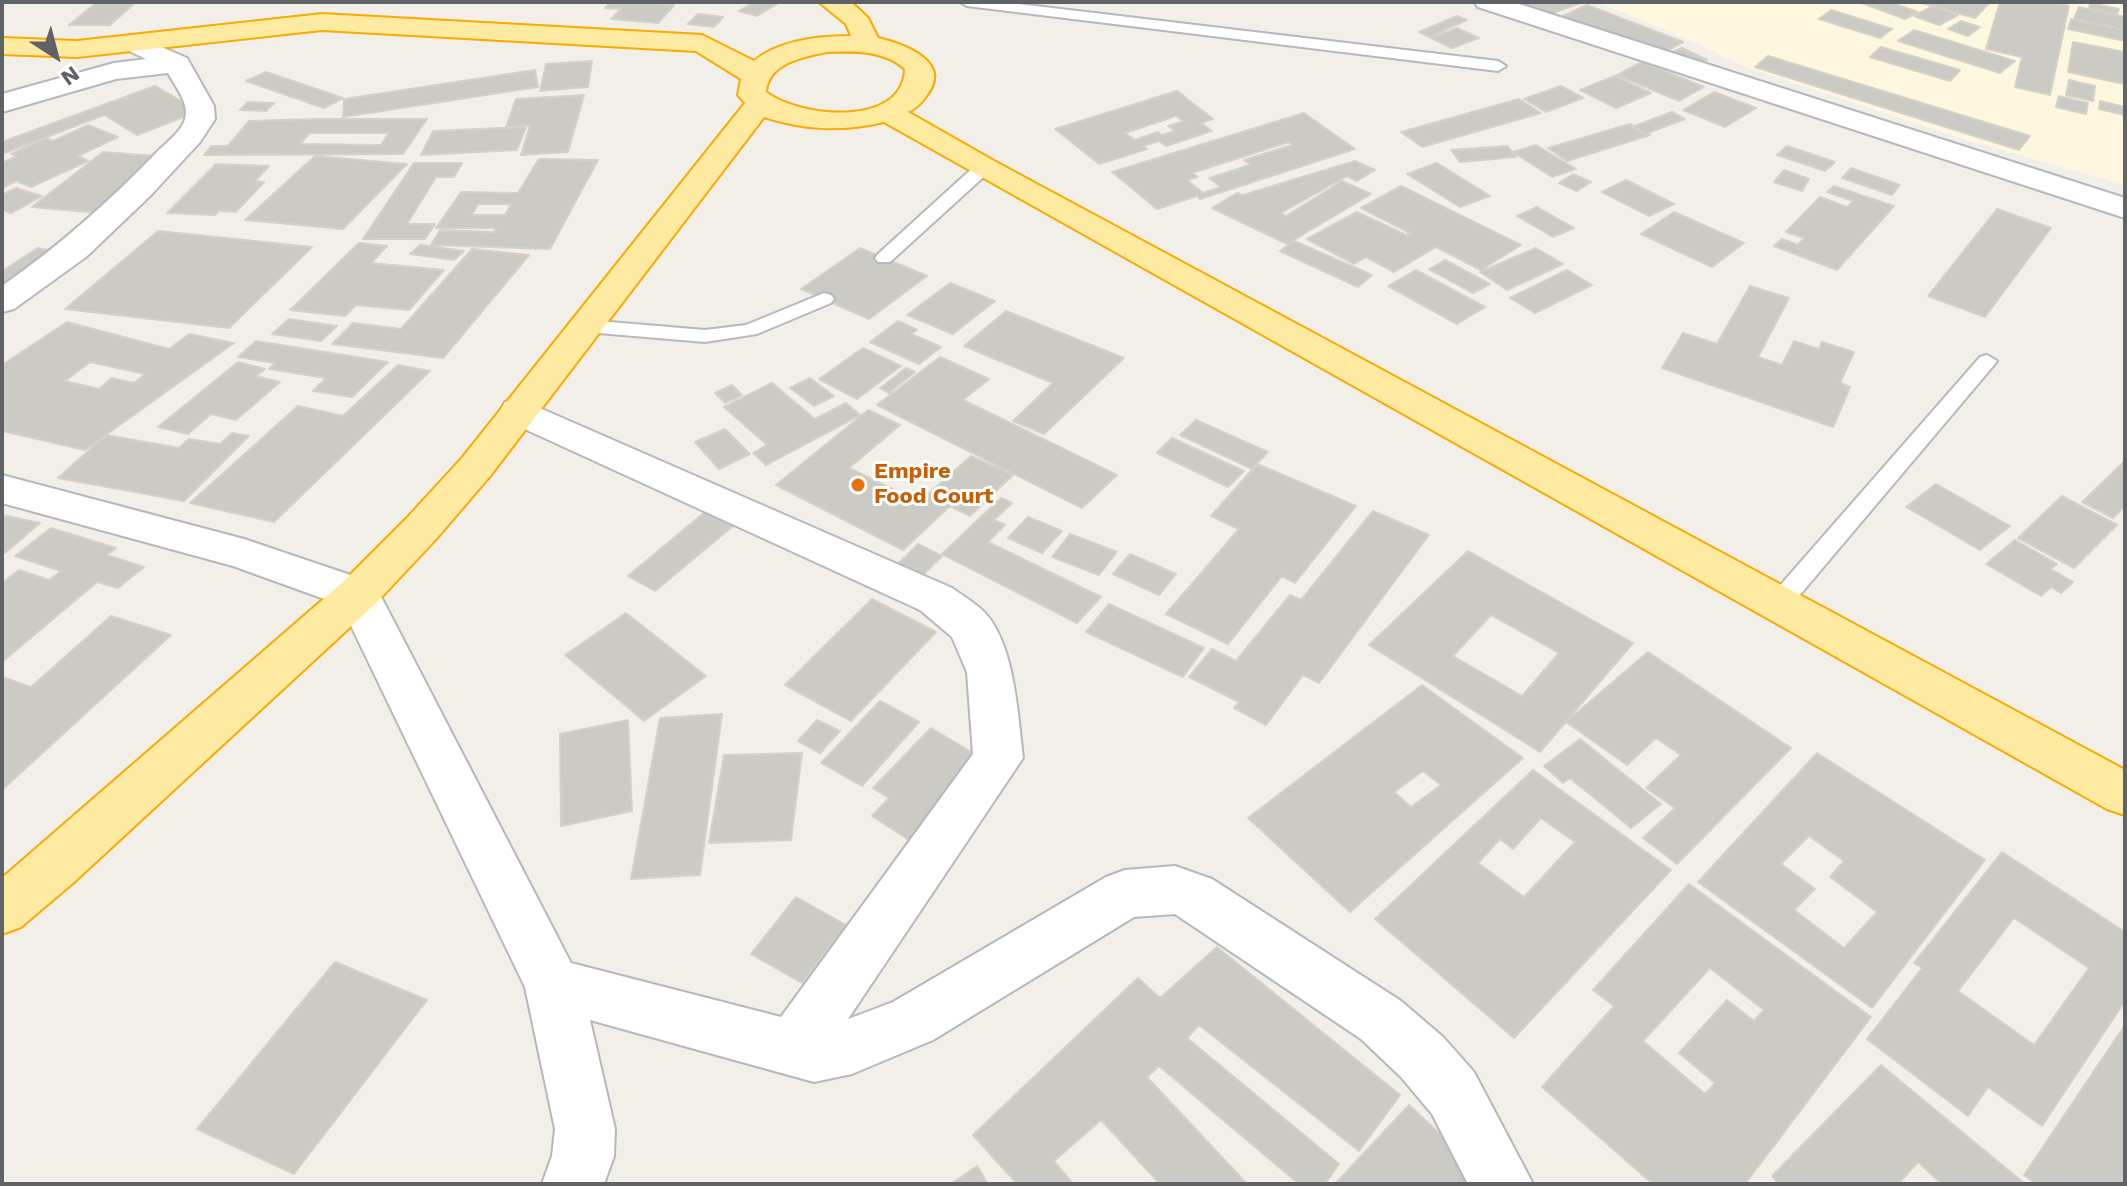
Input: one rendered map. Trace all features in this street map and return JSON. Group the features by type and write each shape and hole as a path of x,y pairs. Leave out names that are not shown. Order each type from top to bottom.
{"highway":[{"path":"832,2 851,12 864,28 866,44"},
{"path":"2,46 77,49 322,22 702,43 733,59 757,90 771,112 805,121 847,121 887,112 914,95 922,76 919,67 899,52 866,44 827,44 790,52 763,67 757,90 586,326 439,509 358,594 2,910"},
{"path":"887,112 983,168 2125,794"}],"street":[{"path":"1487,2 2125,208"},
{"path":"2,302 74,250 189,136 200,119 200,106 177,64 134,43"},
{"path":"2,103 114,71 177,64"},
{"path":"519,411 936,599 971,627 990,672 998,758 793,1049"},
{"path":"2,489 244,554 358,594 553,984 585,1129 583,1156 573,1184"},
{"path":"553,984 814,1054 852,1046 913,1021 1125,894 1175,890 1193,896 1381,1020 1441,1075 1502,1184"}],"lane":[{"path":"967,2 1498,66"},
{"path":"884,258 983,168"},
{"path":"586,326 705,336 750,330 824,299"},
{"path":"1779,603 1987,361"}],"shaded area":[{"path":"1596,2 2125,2 2125,185 1953,136 1743,66 1690,40"}],"building":[{"path":"97,2 136,2 110,25 69,25"},
{"path":"611,2 674,5 658,23 611,19 621,9 605,8"},
{"path":"754,2 780,2 757,16 739,11"},
{"path":"1507,2 1583,2 1542,17"},
{"path":"1859,2 1889,2 1918,12 1905,19"},
{"path":"1918,2 1990,2 1975,18"},
{"path":"2000,2 2049,2 2069,6 2050,95 2015,87 2022,57 1986,49"},
{"path":"2090,3 2119,9 2117,14 2089,9"},
{"path":"1587,5 1683,42 1655,57 1559,18"},
{"path":"1933,6 1958,15 1939,25 1914,16"},
{"path":"2079,7 2125,17 2125,30 2074,19"},
{"path":"1831,10 1892,29 1880,38 1819,19"},
{"path":"698,14 723,17 714,27 688,24"},
{"path":"1457,16 1467,20 1429,37 1419,32"},
{"path":"2071,19 2125,30 2125,41 2068,29"},
{"path":"1961,21 1980,27 1968,36 1948,29"},
{"path":"1457,28 1479,38 1452,48 1431,38"},
{"path":"1914,30 2015,61 2000,73 1898,41"},
{"path":"2073,42 2125,52 2124,84 2068,72"},
{"path":"1881,47 1960,70 1950,81 1870,57"},
{"path":"1682,48 1707,60 1693,66 1667,54"},
{"path":"1768,56 2030,136 2019,150 1755,67"},
{"path":"592,61 588,87 540,91 546,64"},
{"path":"1642,62 1704,87 1679,101 1617,75"},
{"path":"535,70 538,87 343,117 344,99"},
{"path":"266,72 343,98 324,108 246,81"},
{"path":"1615,76 1651,93 1616,108 1580,90"},
{"path":"2069,80 2095,86 2093,101 2066,95"},
{"path":"155,86 199,111 137,135 104,115 2,154 2,142"},
{"path":"1561,86 1583,98 1546,112 1524,99"},
{"path":"1177,91 1213,119 1201,123 1212,131 1166,146 1159,141 1143,146 1147,149 1099,164 1055,129","holes":["1176,116 1184,121 1168,126 1175,131 1162,135 1158,132 1135,140 1125,133"]},
{"path":"1714,92 1756,108 1725,127 1683,110"},
{"path":"584,95 568,152 521,155 530,125 506,127 516,99"},
{"path":"2059,96 2088,103 2086,114 2056,107"},
{"path":"1519,99 1541,113 1422,147 1401,132"},
{"path":"2100,101 2125,107 2125,115 2099,109"},
{"path":"248,102 274,103 266,111 240,110"},
{"path":"1672,112 1685,119 1645,134 1632,127"},
{"path":"1304,113 1355,149 1200,199 1197,196 1157,209 1112,172","holes":["1289,142 1292,145 1244,160 1250,165 1209,178 1221,187 1203,193 1187,180 1198,177 1192,173"]},
{"path":"427,119 403,154 204,155 211,146 228,146 249,121","holes":["310,133 389,133 381,145 300,144"]},
{"path":"1630,124 1650,135 1567,161 1548,148"},
{"path":"88,125 118,137 78,156 88,161 31,187 16,181 2,188 2,163 17,156 11,154 46,138 53,141"},
{"path":"526,127 517,150 421,155 433,131"},
{"path":"1536,145 1576,169 1552,177 1513,152"},
{"path":"1507,146 1516,157 1460,162 1451,150"},
{"path":"1787,146 1835,162 1825,171 1777,155"},
{"path":"103,152 168,157 99,213 32,207"},
{"path":"315,156 407,164 343,229 245,220"},
{"path":"539,159 598,160 550,249 431,245 440,230 494,232 496,228 436,228 461,192 518,193","holes":["478,204 511,204 505,215 472,215"]},
{"path":"1355,161 1375,170 1357,181 1347,176 1281,213 1286,216 1342,181 1371,194 1287,244 1212,208 1237,193 1243,195"},
{"path":"414,163 462,163 454,177 436,177 407,224 435,224 425,239 363,239"},
{"path":"1437,163 1490,196 1460,207 1407,174"},
{"path":"216,164 269,166 255,181 264,182 236,212 219,211 215,215 167,213"},
{"path":"1851,168 1900,185 1892,195 1842,178"},
{"path":"1784,170 1809,179 1802,191 1774,182"},
{"path":"1573,174 1591,182 1577,191 1559,183"},
{"path":"1626,180 1674,204 1649,216 1602,192"},
{"path":"1401,186 1521,245 1481,270 1436,247 1394,272 1366,257 1354,264 1307,239 1357,212 1406,235 1410,233 1361,208"},
{"path":"1834,186 1894,206 1837,270 1774,246 1782,239 1798,245 1804,238 1786,232 1820,197 1847,207 1853,201 1827,192"},
{"path":"16,188 42,196 11,213 2,210 2,195"},
{"path":"1537,207 1574,228 1553,237 1517,216"},
{"path":"1997,209 2051,228 1985,317 1928,296"},
{"path":"1674,212 1744,243 1712,267 1641,234"},
{"path":"158,231 312,247 229,328 65,309"},
{"path":"1294,241 1372,275 1358,287 1280,251"},
{"path":"359,243 387,246 371,263 444,270 409,310 356,305 345,316 290,310"},
{"path":"420,245 464,251 454,260 410,254"},
{"path":"38,248 67,254 2,297 2,271"},
{"path":"860,248 927,276 869,319 801,289"},
{"path":"1536,248 1563,264 1507,290 1480,272"},
{"path":"472,249 529,255 443,358 332,344 353,323 401,329"},
{"path":"1445,260 1490,284 1473,293 1429,269"},
{"path":"1416,270 1485,307 1457,324 1388,286"},
{"path":"1567,270 1592,285 1535,313 1510,298"},
{"path":"950,283 995,301 953,334 907,315"},
{"path":"1750,286 1789,298 1758,357 1782,365 1794,341 1819,349 1822,342 1854,352 1840,383 1850,387 1833,427 1662,368 1683,333 1717,344"},
{"path":"1006,311 1124,358 1044,434 1013,421 1053,383 964,346"},
{"path":"289,319 337,326 321,341 272,334"},
{"path":"898,321 917,330 911,334 941,347 919,364 870,342"},
{"path":"67,322 169,349 189,334 234,343 85,450 2,431 2,365","holes":["90,362 145,374 134,383 112,378 99,389 65,381"]},
{"path":"256,341 388,362 352,397 313,391 326,378 269,369 275,363 238,357"},
{"path":"863,348 901,366 857,399 819,379"},
{"path":"940,357 989,379 963,400 1117,475 1082,508 877,405"},
{"path":"238,362 265,369 256,376 280,382 236,420 211,414 188,434 158,427"},
{"path":"398,365 430,371 274,522 190,503 298,406 343,416"},
{"path":"906,368 915,372 889,393 880,388"},
{"path":"810,378 834,396 814,406 790,388"},
{"path":"772,383 815,419 846,403 860,415 766,465 753,453 767,445 724,407"},
{"path":"732,385 742,395 725,403 715,393"},
{"path":"868,410 900,425 849,468 919,502 971,456 1013,475 970,516 950,506 903,550 776,485"},
{"path":"1196,420 1268,452 1252,469 1180,435"},
{"path":"725,429 750,454 719,469 695,442"},
{"path":"232,433 249,436 184,501 58,478 106,435 179,448 189,439 220,444"},
{"path":"1172,438 1244,471 1228,487 1157,453"},
{"path":"2125,461 2125,506 2113,518 2082,502"},
{"path":"1257,464 1356,506 1295,583 1282,576 1228,644 1166,614 1239,529 1211,516"},
{"path":"1936,484 2010,526 1980,550 1906,507"},
{"path":"2062,496 2117,525 2074,568 2018,538"},
{"path":"1001,498 1012,503 994,520 1005,525 988,542 1101,597 1077,623 942,554"},
{"path":"1373,511 1429,535 1319,683 1303,675 1266,725 1234,708 1239,702 1189,677 1212,649 1236,661 1290,595 1301,600"},
{"path":"705,512 733,526 655,591 628,576"},
{"path":"2,515 40,523 2,553"},
{"path":"1028,517 1062,531 1042,553 1008,538"},
{"path":"51,528 116,548 107,555 144,567 118,588 97,582 2,662 2,583 19,570 49,580 61,571 15,556"},
{"path":"1070,534 1117,552 1099,575 1052,557"},
{"path":"2015,540 2057,564 2051,569 2073,582 2061,593 2051,587 2041,596 1986,564"},
{"path":"918,544 942,556 917,581 893,569"},
{"path":"1468,551 1633,643 1540,752 1369,645","holes":["1491,615 1559,653 1522,696 1453,656"]},
{"path":"1130,554 1176,574 1159,595 1113,574"},
{"path":"872,599 936,632 851,721 785,685"},
{"path":"1109,604 1204,648 1183,677 1086,632"},
{"path":"626,613 706,676 644,721 565,655"},
{"path":"111,616 171,635 2,790 2,677 31,687"},
{"path":"1648,652 1791,748 1677,864 1643,838 1675,808 1646,788 1681,755 1656,738 1627,765 1566,722"},
{"path":"1422,685 1523,758 1350,912 1248,818","holes":["1423,771 1441,785 1411,807 1394,792"]},
{"path":"880,701 919,722 862,786 821,763"},
{"path":"722,714 700,875 631,879 660,718"},
{"path":"628,720 632,811 561,826 560,734"},
{"path":"817,720 840,731 820,753 798,741"},
{"path":"931,728 986,761 912,842 872,816 889,798 873,788"},
{"path":"1580,739 1661,804 1631,828 1570,778 1563,783 1544,766"},
{"path":"802,753 791,840 709,843 724,755"},
{"path":"1817,753 1985,860 1872,1008 1698,882","holes":["1809,836 1844,861 1830,877 1877,912 1844,948 1794,910 1815,889 1781,864"]},
{"path":"1533,770 1671,870 1514,1038 1375,919","holes":["1541,818 1575,842 1524,897 1478,863 1500,839 1513,849"]},
{"path":"2002,852 2125,932 2125,1001 2042,1126 1988,1087 1968,1116 1867,1039 1922,968 1914,963","holes":["2014,918 2089,968 2034,1045 1958,991"]},
{"path":"1689,884 1871,1017 1745,1184 1653,1184 1542,1087 1614,1006 1593,990","holes":["1710,968 1764,1010 1754,1021 1727,1000 1679,1053 1715,1083 1705,1094 1643,1041"]},
{"path":"796,897 846,925 802,983 751,954"},
{"path":"1217,947 1400,1095 1359,1151 1199,1025 1187,1038 1339,1164 1325,1184 1299,1184 1159,1066 1147,1077 1247,1184 1160,1184 1101,1120 1054,1161 1073,1184 1017,1184 973,1135 1138,978 1160,998"},
{"path":"335,962 427,1000 294,1174 197,1129"},
{"path":"2125,1025 2125,1184 2036,1184 2024,1175"},
{"path":"1881,1065 2025,1184 1942,1184 1918,1162 1898,1184 1779,1184 1772,1176"},
{"path":"1409,1105 1494,1184 1335,1184"},
{"path":"977,1166 988,1184 951,1184"}],"place":[{"name":"Empire Food Court","path":"858,485"}]}
